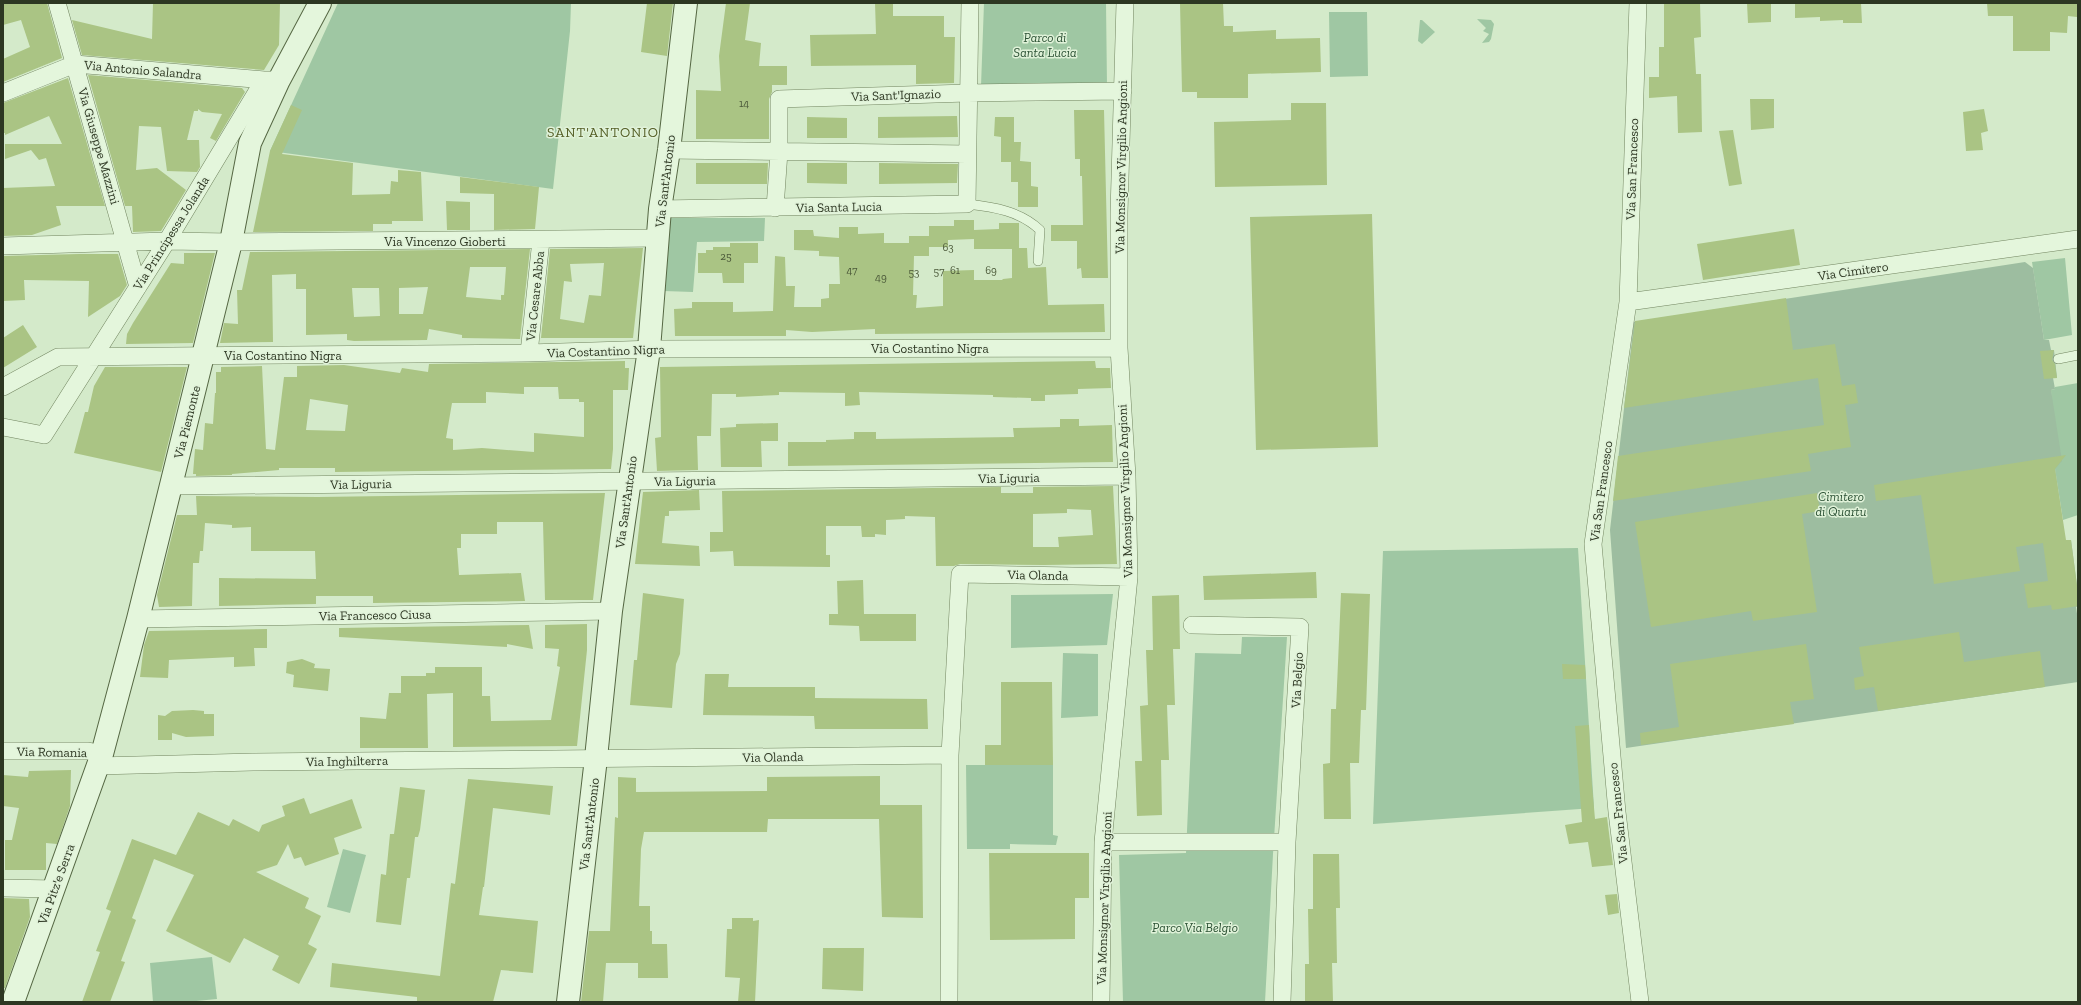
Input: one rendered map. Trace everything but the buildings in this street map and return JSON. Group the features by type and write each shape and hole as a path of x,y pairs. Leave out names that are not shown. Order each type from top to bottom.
{"street":[{"name":"Via Giuseppe Mazzini","path":"57,3 127,243 138,287"},
{"name":"Via Principessa Jolanda","path":"3,427 44,435 320,3"},
{"name":"Via Sant'Antonio","path":"568,1002 611,611 649,349 660,209 669,150 686,3"},
{"path":"967,204 967,93 970,3"},
{"name":"Via Monsignor Virgilio Angioni","path":"1101,1002 1103,842 1129,577 1127,476 1118,348 1118,213 1125,3"},
{"name":"Via San Francesco","path":"1638,3 1628,302 1594,544 1617,812 1640,1002"},
{"name":"Via Antonio Salandra","path":"3,93 75,64 272,80"},
{"name":"Via Piemonte","path":"100,760 138,619 232,242 250,143 272,80"},
{"name":"Via Sant'Ignazio","path":"776,208 779,152 779,99 967,93 1123,91"},
{"path":"669,150 968,154"},
{"name":"Via Santa Lucia","path":"660,209 967,204"},
{"name":"Via Vincenzo Gioberti","path":"3,246 167,241 232,242 658,238"},
{"name":"Via Cimitero","path":"1628,302 2078,239"},
{"name":"Via Cesare Abba","path":"529,353 541,240"},
{"path":"127,243 156,259"},
{"name":"Via Costantino Nigra","path":"3,387 58,357 529,353 649,349 1118,348"},
{"name":"Via Liguria","path":"171,486 1127,476"},
{"name":"Via Olanda","path":"949,1002 950,755 960,574 1129,577"},
{"name":"Via Francesco Ciusa","path":"138,619 611,611"},
{"name":"Via Belgio","path":"1192,625 1300,627 1287,842 1282,1002"},
{"name":"Via Romania","path":"3,751 88,751 100,760"},
{"name":"Via Olanda","path":"596,758 950,755"},
{"name":"Via Inghilterra","path":"100,760 246,762 596,758"},
{"name":"Via Pitz'e Serra","path":"13,1002 100,760"},
{"path":"1103,842 1287,842"},
{"path":"3,888 54,889"}],"lane":[{"path":"967,204 995,208 1030,221 1040,230 1038,261"},
{"path":"2058,360 2078,355"}],"green space":[{"path":"338,3 571,3 570,31 553,189 270,151"},
{"name":"Parco di Santa Lucia","path":"984,3 1106,3 1107,86 981,86"},
{"path":"1329,12 1367,12 1368,76 1330,77"},
{"path":"1477,19 1491,20 1494,24 1489,42 1482,43 1489,34 1483,31 1486,28"},
{"path":"1420,20 1422,20 1435,32 1422,44 1418,41"},
{"path":"670,218 765,218 764,241 697,242 693,292 664,291"},
{"path":"2065,258 2072,335 2044,340 2032,262"},
{"name":"Cimitero di Quartu","path":"2025,262 2033,268 2044,340 2049,340 2051,350 2054,350 2057,378 2053,378 2055,389 2051,390 2062,461 2055,469 2065,540 2071,540 2078,593 2078,606 2076,607 2078,620 2078,682 1626,748 1610,530 1634,322"},
{"path":"2078,383 2078,515 2063,520 2055,469 2051,390 2055,389 2055,387"},
{"path":"1578,548 1594,808 1373,824 1383,551"},
{"path":"1113,594 1107,645 1011,648 1011,595"},
{"name":"Parco Via Belgio","path":"1242,637 1287,637 1265,1002 1123,1002 1119,855 1186,853 1195,653 1241,654"},
{"path":"1063,653 1098,654 1098,716 1061,718"},
{"path":"966,765 1053,765 1053,835 1058,836 1056,845 1010,844 1010,849 967,849"},
{"path":"343,849 366,855 350,913 327,907"},
{"path":"212,957 217,999 186,1002 153,1002 150,963"}],"district":[{"name":"SANT'ANTONIO","path":"603,132"}]}
